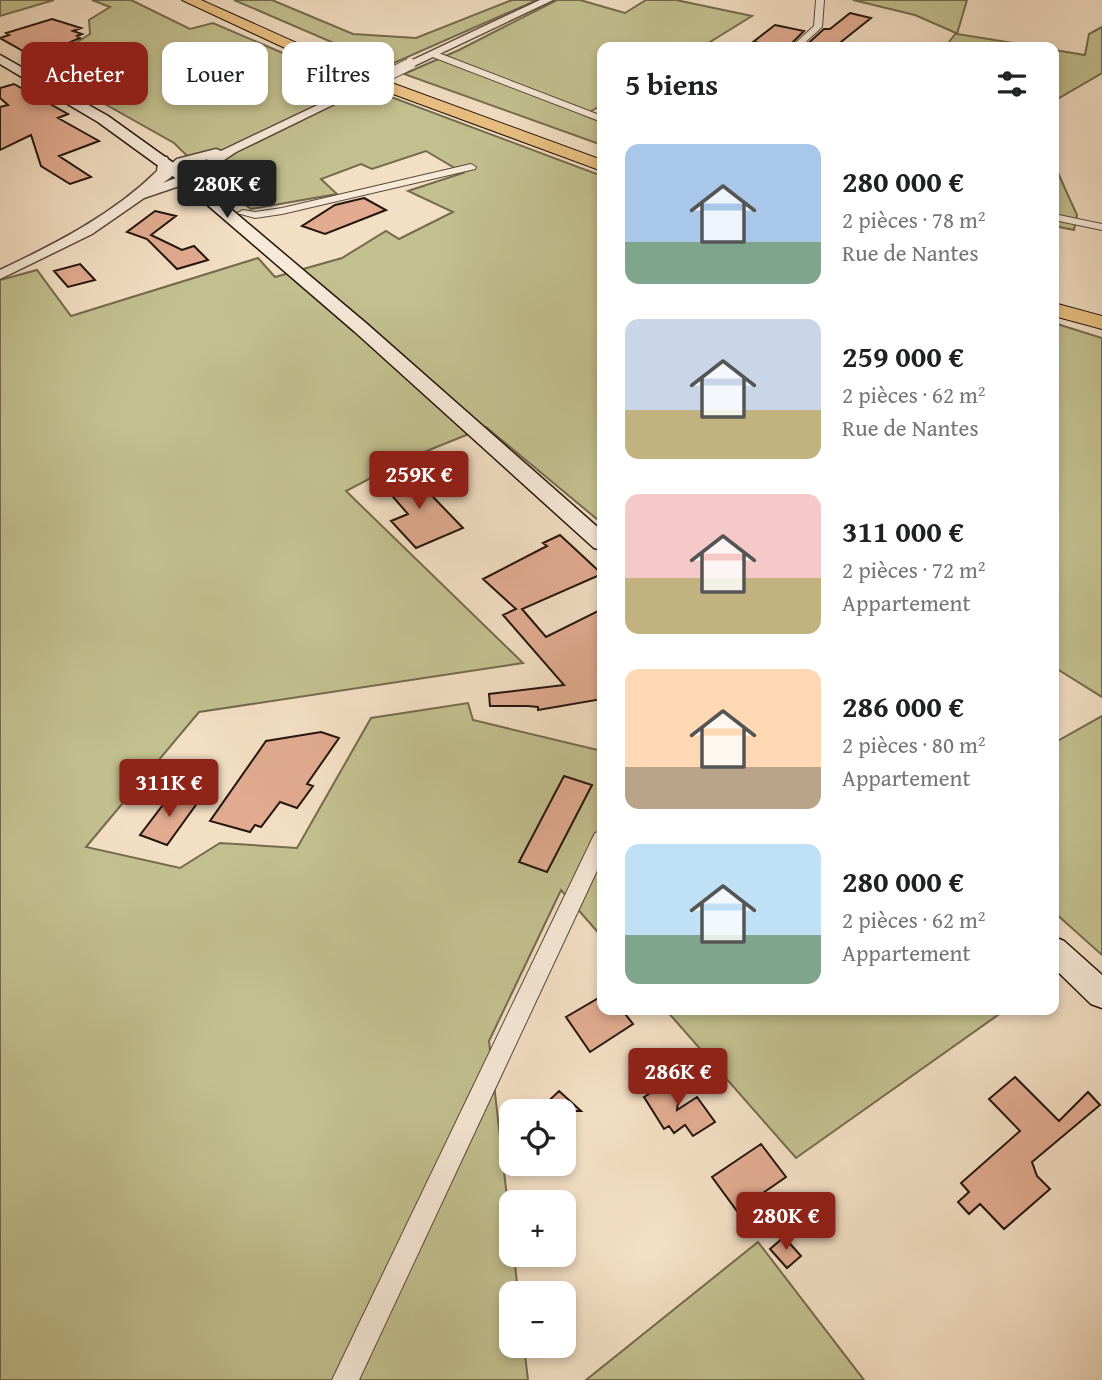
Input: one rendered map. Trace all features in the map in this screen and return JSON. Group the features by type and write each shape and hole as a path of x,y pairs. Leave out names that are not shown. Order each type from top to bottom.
{"highway":[{"path":"189,0 365,79 597,164"},
{"path":"210,0 395,79 597,153"},
{"path":"1059,298 1102,311"},
{"path":"1059,310 1102,323"}],"main road":[{"path":"0,59 21,70"},
{"path":"78,105 187,173 254,220"},
{"path":"89,105 107,114 254,220 333,296 361,328 597,539"},
{"path":"1059,955 1102,994"}],"street":[{"path":"0,275 89,231 140,195 187,173 214,156 548,0"},
{"path":"801,42 818,27 820,0"},
{"path":"433,54 597,117"},
{"path":"158,186 187,173 207,173 214,156"},
{"path":"254,220 471,167"},
{"path":"1059,218 1102,227"},
{"path":"345,1380 597,850"}],"shaded area":[{"path":"0,0 54,0 0,16"},
{"path":"92,0 131,0 190,29 213,23 257,42 162,42 162,105 268,105 268,47 282,53 282,105 394,105 394,98 597,174 597,519 486,427 407,459 346,491 523,663 199,712 86,847 180,868 220,843 297,848 371,718 468,703 473,720 597,750 597,931 561,890 489,1041 499,1128 499,1176 505,1176 506,1190 499,1190 499,1267 515,1267 517,1281 499,1281 499,1358 525,1358 528,1380 0,1380 0,280 37,270 71,316 258,258 275,277 342,258 386,231 399,239 453,212 408,191 463,173 426,151 372,169 361,164 321,179 337,194 251,209 214,182 174,143 107,105 148,105 148,42 77,42 90,34 89,20 110,7"},
{"path":"234,0 272,0 353,34 416,38 512,0 537,0 394,63 394,42 331,42"},
{"path":"557,0 580,0 625,13 646,0 676,0 752,16 710,42 597,42 597,108 584,115 597,120 597,143 404,74 459,50"},
{"path":"853,0 967,0 957,34 1007,42 949,42 956,33 915,15"},
{"path":"1102,27 1102,73 1059,98 1059,51 1085,55 1089,34"},
{"path":"1059,175 1077,215 1074,230 1059,227"},
{"path":"1059,325 1102,338 1102,697 1059,670"},
{"path":"1102,716 1102,955 1059,916 1059,740"},
{"path":"670,1015 998,1015 796,1158"},
{"path":"758,1242 864,1380 586,1380"}],"building":[{"path":"850,13 871,18 841,42 810,42 824,29 830,29"},
{"path":"52,19 81,28 73,31 82,34 71,42 21,42 21,50 0,38 9,35 6,33"},
{"path":"775,25 804,31 793,42 753,42"},
{"path":"14,84 21,88 21,105 52,105 68,114 58,118 99,141 59,156 91,177 70,184 41,166 31,135 0,150 0,107 8,105 0,98 0,88"},
{"path":"364,198 386,210 325,234 302,226 335,205"},
{"path":"155,211 176,216 151,235 182,250 194,246 208,260 177,269 147,239 127,232"},
{"path":"80,264 95,280 68,287 54,271"},
{"path":"407,470 463,528 416,548 391,521 408,514 379,481"},
{"path":"560,535 597,569 597,576 522,609 546,637 597,612 597,700 538,710 538,707 528,706 490,706 489,694 564,685 503,615 516,609 483,579 547,546 543,543"},
{"path":"321,732 339,738 307,784 313,786 297,808 280,802 261,827 255,825 250,832 210,821 266,741"},
{"path":"564,776 592,785 547,872 519,862"},
{"path":"172,793 198,802 167,845 140,835"},
{"path":"597,999 597,1015 626,1015 633,1024 590,1052 566,1017"},
{"path":"662,1075 681,1079 677,1110 697,1097 715,1122 693,1136 685,1125 674,1133 669,1126 664,1129 644,1097 660,1087"},
{"path":"1015,1077 1059,1121 1088,1092 1100,1105 1032,1162 1037,1176 1050,1189 1004,1229 980,1204 969,1214 958,1202 969,1192 961,1183 1020,1131 989,1099"},
{"path":"559,1091 568,1099 551,1099"},
{"path":"761,1144 786,1177 737,1211 712,1177"},
{"path":"784,1237 801,1256 787,1268 770,1249"}]}
